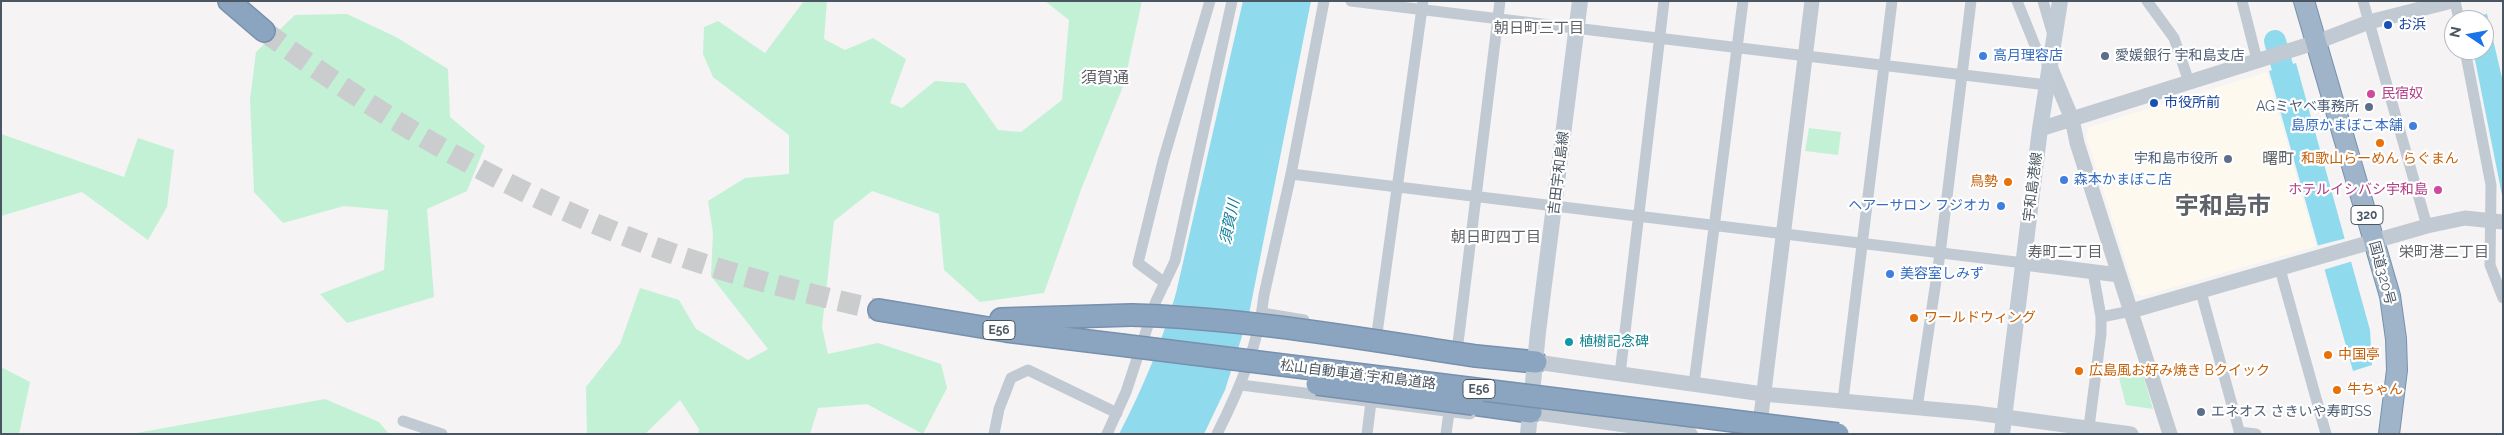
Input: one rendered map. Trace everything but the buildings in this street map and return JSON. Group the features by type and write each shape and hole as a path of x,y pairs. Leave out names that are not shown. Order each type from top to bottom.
{"highway":[{"path":"229,1 264,31"},
{"name":"国道320号","path":"2304,1 2390,296 2396,339 2396,379 2388,434"},
{"name":"E56","path":"879,310 921,318 1077,340 1120,349"},
{"path":"921,318 1044,319 1131,315 1192,318 1278,326 1476,356 1536,362"},
{"path":"1120,349 1204,369 1531,412"},
{"name":"松山自動車道;宇和島道路","path":"1120,349 1838,434"}],"main road":[{"name":"吉田宇和島線","path":"1528,434 1538,332 1580,1"},
{"name":"宇和島港線","path":"2002,434 2040,128 2060,1"}],"street":[{"path":"1165,283 1138,262 1163,161 1210,1"},
{"path":"1107,434 1117,413 1175,261 1232,1"},
{"path":"1217,434 1241,385 1262,313 1264,295 1291,174 1324,1"},
{"path":"1351,1 1422,6 1498,19 2047,84"},
{"path":"1458,343 1500,1"},
{"path":"1620,374 1664,1"},
{"path":"1694,384 1743,1"},
{"path":"1758,434 1812,1"},
{"path":"1842,400 1892,1"},
{"path":"1917,408 1940,254 1971,1"},
{"path":"2017,1 2036,48 2049,64 2072,119 2077,143 2170,434"},
{"path":"2042,1 2054,38"},
{"path":"2147,1 2174,38 2190,82"},
{"path":"2242,1 2261,59"},
{"path":"2363,1 2427,226"},
{"path":"2040,128 2317,42 2369,22 2454,1"},
{"path":"1377,333 1422,6"},
{"path":"2467,60 2497,221 2490,264 2503,298"},
{"path":"1291,174 1475,198 2119,275"},
{"path":"2101,317 2201,292 2427,226 2465,218 2497,221"},
{"path":"2280,269 2326,434"},
{"path":"2089,428 2101,334 2101,317 2093,272"},
{"path":"2201,292 2239,433 2256,434"},
{"path":"1262,313 1377,333 1511,351 1536,362 1763,394 2004,416 2131,434"},
{"path":"994,434 999,409 1011,378 1028,370 1117,413"},
{"path":"1241,385 1502,417 1531,412 1690,434"},
{"path":"1367,434 1371,402"},
{"path":"1446,434 1449,412"},
{"path":"403,421 442,434"}],"shaded area":[{"name":"宇和島市役所","path":"2267,72 2316,246 2143,296 2136,294 2086,136 2089,127"}],"green space":[{"path":"804,1 827,1 824,39 845,50 873,38 906,59 890,103 902,108 935,81 965,83 998,130 1021,132 1062,100 1069,20 1045,1 1142,1 1124,84 1082,187 1044,293 980,302 944,270 939,214 872,191 834,221 822,327 828,354 878,343 941,364 947,388 923,434 867,404 818,408 810,434 698,434 699,429 680,400 645,434 587,434 586,387 620,344 640,288 679,300 696,329 748,360 768,349 711,276 713,233 708,201 745,178 789,174 789,135 713,77 703,54 704,27 718,21 765,53"},
{"path":"347,14 396,37 448,69 450,117 485,146 467,191 427,209 434,297 347,323 320,294 384,270 388,210 344,206 283,223 254,192 250,100 256,52 295,15"},
{"path":"1809,128 1841,132 1838,155 1805,151"},
{"path":"1,134 124,177 138,138 174,150 167,207 148,240 82,192 1,216"},
{"path":"1,367 30,382 19,434 1,434"},
{"path":"2141,368 2153,409 2126,405 2118,374"},
{"path":"325,399 379,422 389,434 131,434"}],"water":[{"name":"須賀川","path":"1243,1 1311,1 1249,314 1225,390 1204,434 1119,434 1151,365 1176,293"},
{"path":"2464,1 2484,1 2486,10 2465,10"},
{"path":"2494,44 2503,82 2503,200 2475,60 2494,60"},
{"path":"2296,63 2370,330 2372,365 2353,371 2269,71"}],"pier":[{"path":"2461,1 2485,1 2486,10 2463,10"},
{"path":"2347,238 2353,261 2323,270 2316,246"}],"waterway":[{"path":"2275,41 2291,97"}],"tunnel":[{"path":"264,31 360,98 409,129 510,185 563,210 671,253 722,270 879,310"}],"place":[{"name":"お浜","path":"2388,25"},
{"name":"高月理容店","path":"1983,56"},
{"name":"愛媛銀行 宇和島支店","path":"2105,56"},
{"name":"民宿奴","path":"2371,94"},
{"name":"市役所前","path":"2154,103"},
{"name":"AGミヤベ事務所","path":"2369,107"},
{"name":"島原かまぼこ本舗","path":"2413,126"},
{"name":"和歌山らーめん らぐまん","path":"2380,143"},
{"name":"宇和島市役所","path":"2228,159"},
{"name":"森本かまぼこ店","path":"2064,180"},
{"name":"鳥勢","path":"2008,182"},
{"name":"ホテルイシバシ宇和島","path":"2438,190"},
{"name":"ヘアーサロン フジオカ","path":"2001,206"},
{"name":"美容室しみず","path":"1890,274"},
{"name":"ワールドウィング","path":"1914,318"},
{"name":"植樹記念碑","path":"1569,342"},
{"name":"中国亭","path":"2328,355"},
{"name":"広島風お好み焼き Bクイック","path":"2079,371"},
{"name":"牛ちゃん","path":"2337,390"},
{"name":"エネオス さきいや寿町SS","path":"2201,412"}],"district":[{"name":"朝日町三丁目","path":"1539,28"},
{"name":"須賀通","path":"1105,78"},
{"name":"曙町","path":"2278,159"},
{"name":"宇和島市","path":"2223,207"},
{"name":"朝日町四丁目","path":"1496,237"},
{"name":"寿町二丁目","path":"2065,252"},
{"name":"栄町港二丁目","path":"2444,252"}]}
